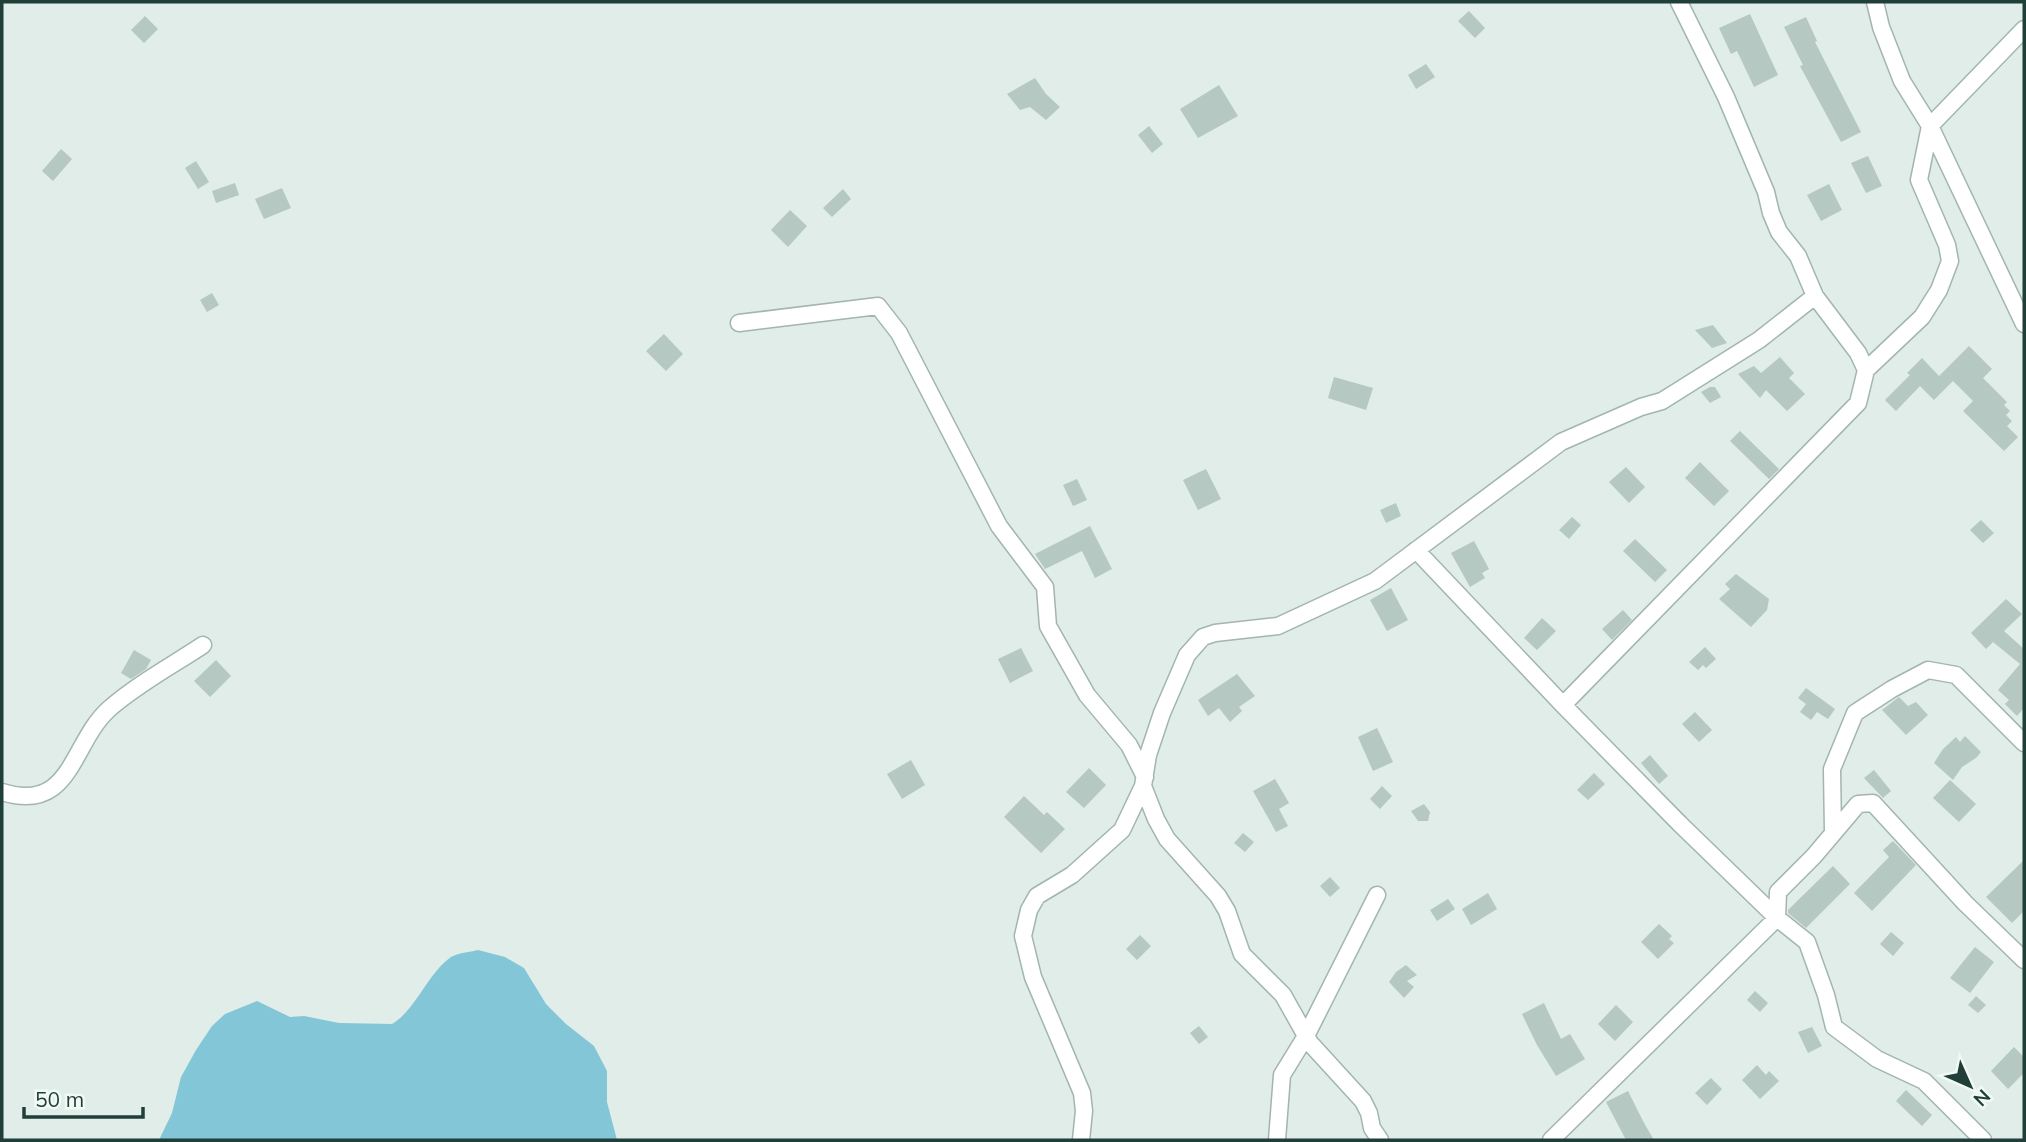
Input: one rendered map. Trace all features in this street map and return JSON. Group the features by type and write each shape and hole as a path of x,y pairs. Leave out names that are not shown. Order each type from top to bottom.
{"street":[{"path":"1679,2 1726,97 1766,192 1770,213 1779,232 1798,256 1815,296 1858,353 1866,370"},
{"path":"1875,2 1881,27 1902,81 1930,126 2024,324"},
{"path":"1563,705 1858,403 1866,370 1922,317 1938,290 1950,261 1947,245 1919,180 1930,126 2024,29"},
{"path":"1082,1140 1082,1093 1033,976 1023,936 1029,910 1037,896 1072,875 1122,830 1144,782 1148,755 1162,713 1187,655 1203,637 1215,633 1278,626 1375,581 1561,442 1641,407 1662,401 1759,340 1815,296"},
{"path":"739,323 878,306 900,333 999,526 1045,587 1048,626 1087,695 1129,745 1156,820 1167,839 1205,880 1227,911 1242,954 1283,995 1315,1048 1363,1101 1372,1128 1380,1140"},
{"path":"1416,550 1680,824 1777,918 1807,942 1834,1027 1877,1059 1924,1081 1983,1140"},
{"path":"2,792 16,797 29,797 46,792 59,784 70,772 94,729 109,709 203,645"},
{"path":"1833,832 1832,769 1855,713 1928,670 1947,671 1955,675 2024,743"},
{"path":"1551,1140 1777,918 1778,892 1814,856 1858,804 1873,803 1965,903 2024,960"},
{"path":"1277,1140 1282,1075 1306,1036 1377,895"}],"water":[{"path":"478,950 505,957 524,968 546,1004 594,1046 607,1071 607,1102 617,1140 159,1140 172,1113 181,1077 212,1026 225,1014 257,1001 290,1017 304,1016 339,1023 392,1024 408,1010 435,973 451,957"}],"building":[{"path":"1469,11 1485,28 1475,38 1458,21"},
{"path":"1750,14 1778,75 1754,87 1737,51 1731,54 1719,28"},
{"path":"145,16 158,29 144,43 131,30"},
{"path":"1806,17 1817,41 1815,42 1861,132 1841,142 1800,66 1803,65 1784,27"},
{"path":"1426,64 1435,77 1416,89 1408,75"},
{"path":"1035,78 1046,94 1060,107 1046,120 1030,107 1020,110 1007,94"},
{"path":"1219,85 1238,116 1198,138 1180,109"},
{"path":"1149,126 1163,144 1152,153 1138,135"},
{"path":"61,149 72,159 53,181 42,171"},
{"path":"1868,156 1882,186 1866,193 1851,163"},
{"path":"196,161 209,182 198,189 185,168"},
{"path":"235,183 239,195 216,203 212,191"},
{"path":"1829,184 1842,210 1821,221 1807,195"},
{"path":"282,188 291,208 264,219 255,199"},
{"path":"843,189 851,199 832,217 823,208"},
{"path":"790,210 807,226 788,247 771,230"},
{"path":"212,293 219,305 207,312 200,300"},
{"path":"1713,325 1727,343 1712,348 1695,330"},
{"path":"664,334 683,354 666,371 646,351"},
{"path":"1969,346 1992,369 1983,378 2007,402 2004,405 2010,411 2006,415 2012,421 2007,426 2018,437 2004,451 1963,411 1973,401 1953,381 1934,400 1920,386 1896,411 1885,400 1910,375 1907,373 1922,358 1939,376"},
{"path":"1780,357 1794,373 1789,378 1805,394 1787,411 1766,390 1760,398 1738,374 1754,366 1761,373"},
{"path":"1334,377 1373,388 1366,410 1328,398"},
{"path":"1715,387 1721,397 1710,403 1701,392"},
{"path":"1740,431 1779,469 1769,479 1730,441"},
{"path":"1700,462 1729,491 1714,506 1685,478"},
{"path":"1626,467 1645,487 1629,503 1609,482"},
{"path":"1206,469 1221,499 1198,510 1183,480"},
{"path":"1077,479 1087,500 1073,506 1063,485"},
{"path":"1396,503 1401,516 1386,523 1380,510"},
{"path":"1572,517 1581,525 1569,539 1559,530"},
{"path":"1981,520 1994,533 1983,543 1970,530"},
{"path":"1090,526 1112,569 1095,578 1082,551 1045,569 1035,554"},
{"path":"1635,539 1667,570 1655,582 1623,551"},
{"path":"1474,541 1489,569 1482,573 1485,578 1470,587 1451,553"},
{"path":"1736,574 1769,599 1767,610 1751,627 1719,599 1730,589 1725,584"},
{"path":"1391,588 1408,620 1387,631 1370,600"},
{"path":"2006,599 2022,614 2004,631 2024,649 2024,708 2017,716 2005,704 2009,700 1998,690 2020,664 1993,642 1986,649 1971,633"},
{"path":"1623,610 1632,620 1612,640 1602,629"},
{"path":"1542,618 1556,631 1537,650 1524,638"},
{"path":"1705,647 1716,659 1706,668 1703,665 1698,670 1689,662"},
{"path":"1021,648 1033,671 1010,683 998,659"},
{"path":"134,650 151,660 146,669 131,679 121,673"},
{"path":"216,660 231,676 210,697 194,681"},
{"path":"1237,674 1255,696 1239,707 1242,711 1230,722 1219,708 1208,716 1198,700"},
{"path":"1806,688 1835,709 1828,719 1817,712 1811,720 1800,712 1806,704 1798,698"},
{"path":"1899,697 1908,706 1916,702 1928,715 1906,735 1882,710"},
{"path":"1695,712 1712,730 1699,742 1682,724"},
{"path":"1377,728 1393,762 1373,771 1358,737"},
{"path":"1965,736 1981,752 1962,767 1953,780 1934,763 1943,749 1956,737 1960,742"},
{"path":"1650,755 1668,776 1659,784 1641,763"},
{"path":"911,760 925,785 902,799 887,774"},
{"path":"1089,768 1106,785 1084,808 1066,792"},
{"path":"1874,770 1891,791 1883,798 1864,778"},
{"path":"1594,773 1605,784 1588,800 1577,790"},
{"path":"1275,779 1289,803 1279,809 1288,826 1276,832 1253,791"},
{"path":"1950,780 1976,804 1959,822 1933,798"},
{"path":"1382,786 1392,796 1380,809 1370,799"},
{"path":"1024,796 1044,815 1047,812 1065,829 1041,853 1004,817"},
{"path":"1424,804 1430,812 1428,821 1418,821 1411,811"},
{"path":"1243,833 1254,842 1245,852 1234,843"},
{"path":"1893,841 1916,865 1872,911 1854,893 1889,857 1883,850"},
{"path":"2024,860 2024,911 2012,923 1986,897"},
{"path":"1833,866 1850,884 1806,928 1788,913 1788,910"},
{"path":"1330,877 1340,888 1330,897 1320,886"},
{"path":"1488,893 1497,909 1471,925 1462,909"},
{"path":"1448,899 1455,909 1437,921 1430,910"},
{"path":"1659,924 1672,936 1669,939 1674,943 1658,959 1641,942"},
{"path":"1891,932 1904,943 1893,956 1880,944"},
{"path":"1140,935 1151,946 1137,960 1126,949"},
{"path":"1975,947 1994,962 1970,993 1950,978"},
{"path":"1406,965 1417,975 1407,981 1414,987 1404,998 1389,982 1396,972"},
{"path":"1755,991 1768,1003 1760,1012 1747,1000"},
{"path":"1976,996 1986,1005 1978,1013 1968,1005"},
{"path":"1544,1003 1561,1039 1570,1034 1585,1059 1556,1076 1522,1014"},
{"path":"1616,1005 1633,1022 1615,1041 1598,1024"},
{"path":"1199,1026 1208,1037 1199,1044 1190,1033"},
{"path":"1812,1027 1822,1046 1808,1053 1798,1032"},
{"path":"2014,1047 2024,1057 2024,1073 2008,1089 1991,1071"},
{"path":"1757,1065 1766,1075 1769,1071 1779,1081 1760,1099 1742,1080"},
{"path":"1711,1078 1722,1089 1707,1105 1695,1093"},
{"path":"1906,1090 1932,1115 1922,1126 1896,1101"},
{"path":"1628,1091 1654,1140 1626,1140 1606,1102"}]}
